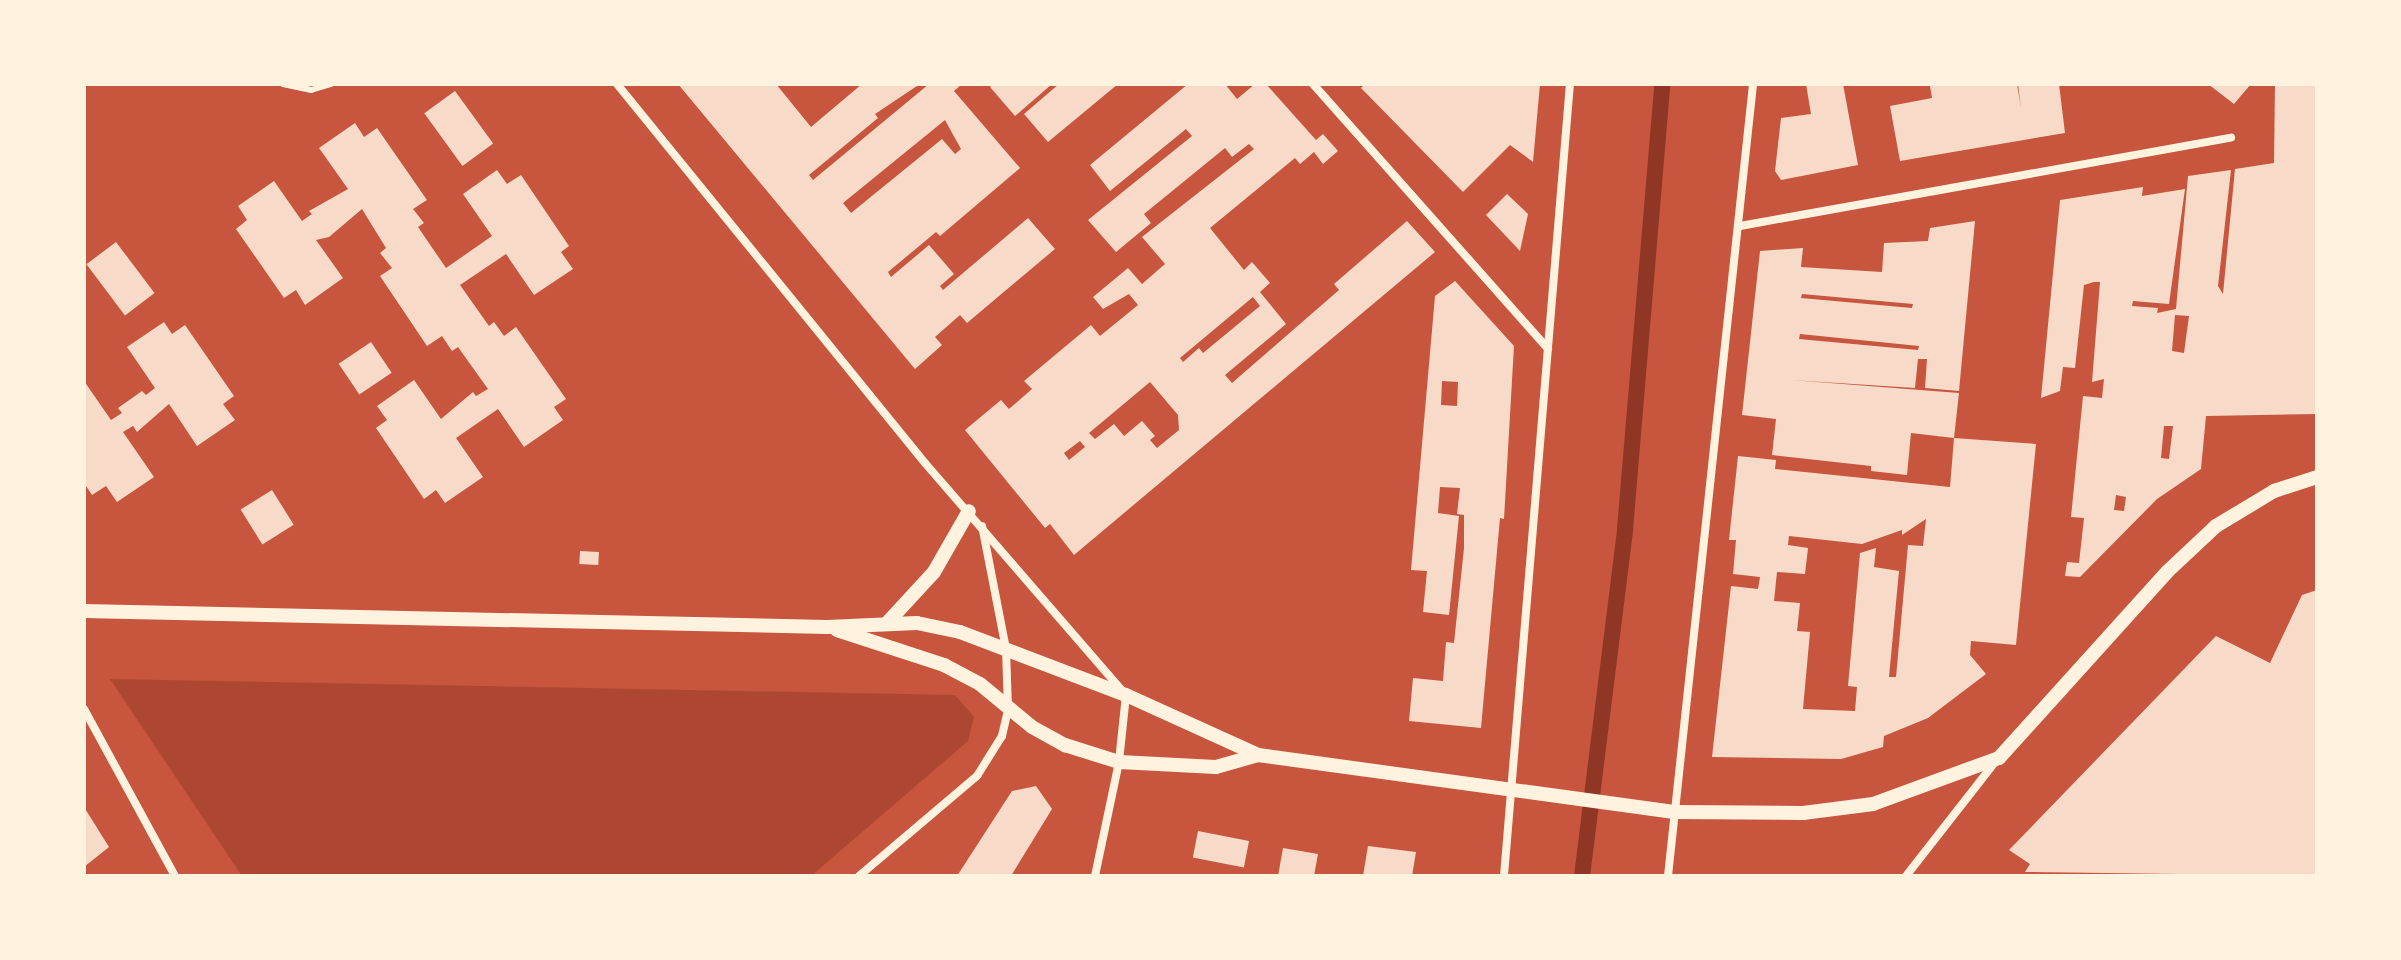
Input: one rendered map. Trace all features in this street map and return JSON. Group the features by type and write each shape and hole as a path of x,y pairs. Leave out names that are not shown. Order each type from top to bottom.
{"street":[{"path":"617,84 969,511 1126,695 1119,762 1095,876"},
{"path":"1313,84 1548,349"},
{"path":"1504,876 1570,84"},
{"path":"1668,876 1753,84"},
{"path":"1740,226 2231,138"},
{"path":"1906,876 1999,758 2168,571 2216,526 2274,491 2317,477"},
{"path":"888,622 934,572 969,511"},
{"path":"859,876 977,776 994,754 1008,709 1006,649 982,526"},
{"path":"84,611 827,627 888,622 960,632 1126,695 1258,755 1512,793 1674,812 1737,816 1873,804 1999,758"},
{"path":"827,627 944,665 980,684 1008,709 1065,745 1119,762 1216,767 1258,755"},
{"path":"84,709 175,876"}],"lane":[{"path":"283,84 311,90 331,84"}],"shaded area":[{"path":"110,679 955,695 974,717 968,741 811,876 242,876"}],"building":[{"path":"678,84 776,84 811,127 862,84 920,84 875,114 878,118 809,175 813,180 929,84 962,84 954,91 1020,168 940,236 936,232 888,272 891,277 929,245 954,274 940,286 943,290 1028,218 1055,249 967,323 960,315 935,337 942,345 915,369","holes":["945,120 961,149 955,154 942,139 851,213 843,203"]},
{"path":"994,84 1052,84 1015,116 990,87"},
{"path":"1059,84 1118,84 1048,142 1024,114"},
{"path":"1188,84 1225,84 1237,99 1255,84 1266,84 1316,140 1323,134 1338,151 1323,164 1314,152 1300,164 1295,158 1210,228 1244,270 1252,262 1270,283 1260,292 1286,324 1225,375 1232,383 1339,290 1334,284 1407,221 1435,252 1074,555 1050,524 1045,528 965,430 1001,400 1009,409 1032,389 1024,381 1091,325 1100,336 1138,305 1129,294 1103,309 1093,297 1128,268 1142,284 1165,264 1142,237 1254,149 1249,144 1232,157 1225,148 1144,214 1151,223 1116,252 1088,220 1192,136 1186,129 1110,191 1090,165","holes":["1253,297 1260,306 1203,353 1199,348 1183,362 1180,358","1150,382 1178,415 1179,430 1157,448 1150,440 1155,436 1142,421 1124,436 1114,424 1095,439 1089,433","1080,441 1085,447 1069,460 1064,453"]},
{"path":"1365,84 1540,84 1533,162 1510,145 1463,192 1361,88"},
{"path":"1806,84 1843,84 1858,165 1781,180 1775,171 1781,118 1811,114"},
{"path":"1938,84 2017,84 2021,108 2018,84 2059,84 2065,133 1900,161 1890,106 1932,98 1930,86"},
{"path":"2208,84 2251,84 2234,104"},
{"path":"2275,84 2317,84 2317,414 2206,416 2201,469 2157,499 2080,577 2065,576 2067,562 2079,563 2084,518 2071,517 2083,396 2102,398 2104,379 2092,382 2100,282 2094,282 2084,285 2075,368 2063,367 2060,391 2041,398 2060,200 2143,187 2142,196 2185,189 2169,304 2133,301 2132,306 2158,308 2157,313 2176,309 2188,176 2231,170 2218,286 2223,294 2235,169 2274,163","holes":["2175,315 2189,316 2184,353 2172,351","2164,426 2173,426 2169,459 2161,458","2116,495 2126,497 2124,511 2114,510"]},
{"path":"455,91 493,144 462,166 424,113"},
{"path":"355,123 364,137 377,128 427,200 413,209 424,223 418,227 446,268 492,236 463,194 497,170 507,184 521,175 569,246 561,252 573,269 534,295 506,254 460,285 489,326 494,322 504,336 516,327 566,399 554,407 563,420 524,447 498,409 456,438 483,477 445,503 436,490 424,499 376,428 387,420 377,406 414,380 441,419 473,392 476,396 488,389 458,347 452,351 442,336 427,346 380,276 392,268 380,253 386,248 362,209 329,237 316,240 343,278 305,305 296,290 284,298 236,229 247,220 238,206 274,181 302,221 312,214 309,211 348,189 319,148"},
{"path":"1507,194 1528,214 1520,251 1486,215"},
{"path":"1975,221 1959,391 1925,388 1927,359 1918,359 1915,388 1791,380 1959,393 1954,438 1911,433 1907,475 1871,471 1871,466 1772,455 1776,419 1742,415 1760,251 1803,248 1801,267 1882,272 1884,243 1928,241 1930,228","holes":["1802,294 1913,304 1912,308 1801,298","1800,334 1919,346 1918,350 1799,339"]},
{"path":"116,242 155,293 125,315 86,264"},
{"path":"1455,281 1514,346 1504,519 1500,518 1481,728 1409,721 1413,678 1443,681 1446,642 1454,643 1464,548 1464,515 1457,514 1460,488 1440,487 1438,513 1459,516 1449,615 1423,612 1427,571 1411,570 1435,296","holes":["1442,381 1458,382 1457,406 1441,405"]},
{"path":"164,322 172,334 185,325 234,396 223,404 235,420 197,446 169,404 137,432 133,426 123,432 154,477 117,502 106,486 92,495 84,483 84,381 111,420 122,413 118,408 142,391 146,395 155,388 127,347"},
{"path":"371,342 392,373 359,394 339,364"},
{"path":"1954,438 2036,444 2016,645 1971,641 1970,655 1986,674 1928,718 1884,736 1883,747 1841,759 1712,757 1731,586 1758,589 1760,577 1733,574 1736,540 1729,540 1738,456 1776,460 1775,469 1950,487","holes":["1926,519 1923,546 1908,545 1896,677 1889,677 1899,571 1874,567 1876,548 1860,553 1848,686 1857,687 1855,711 1803,709 1810,632 1797,631 1800,603 1774,601 1777,572 1805,574 1808,548 1788,545 1789,536 1862,544 1902,530 1902,535"]},
{"path":"272,490 294,525 262,544 241,510"},
{"path":"580,551 599,552 598,565 579,564"},
{"path":"2317,590 2317,876 2025,872 2030,864 2009,850 2216,636 2270,663 2302,595"},
{"path":"1036,786 1052,809 1011,876 957,876 1012,791"},
{"path":"84,807 109,847 84,867"},
{"path":"1198,831 1249,841 1244,867 1193,858"},
{"path":"1368,846 1416,852 1412,876 1363,876"},
{"path":"1283,848 1318,854 1314,876 1278,876"}],"waterway":[{"path":"1582,876 1625,529 1662,84"}]}
